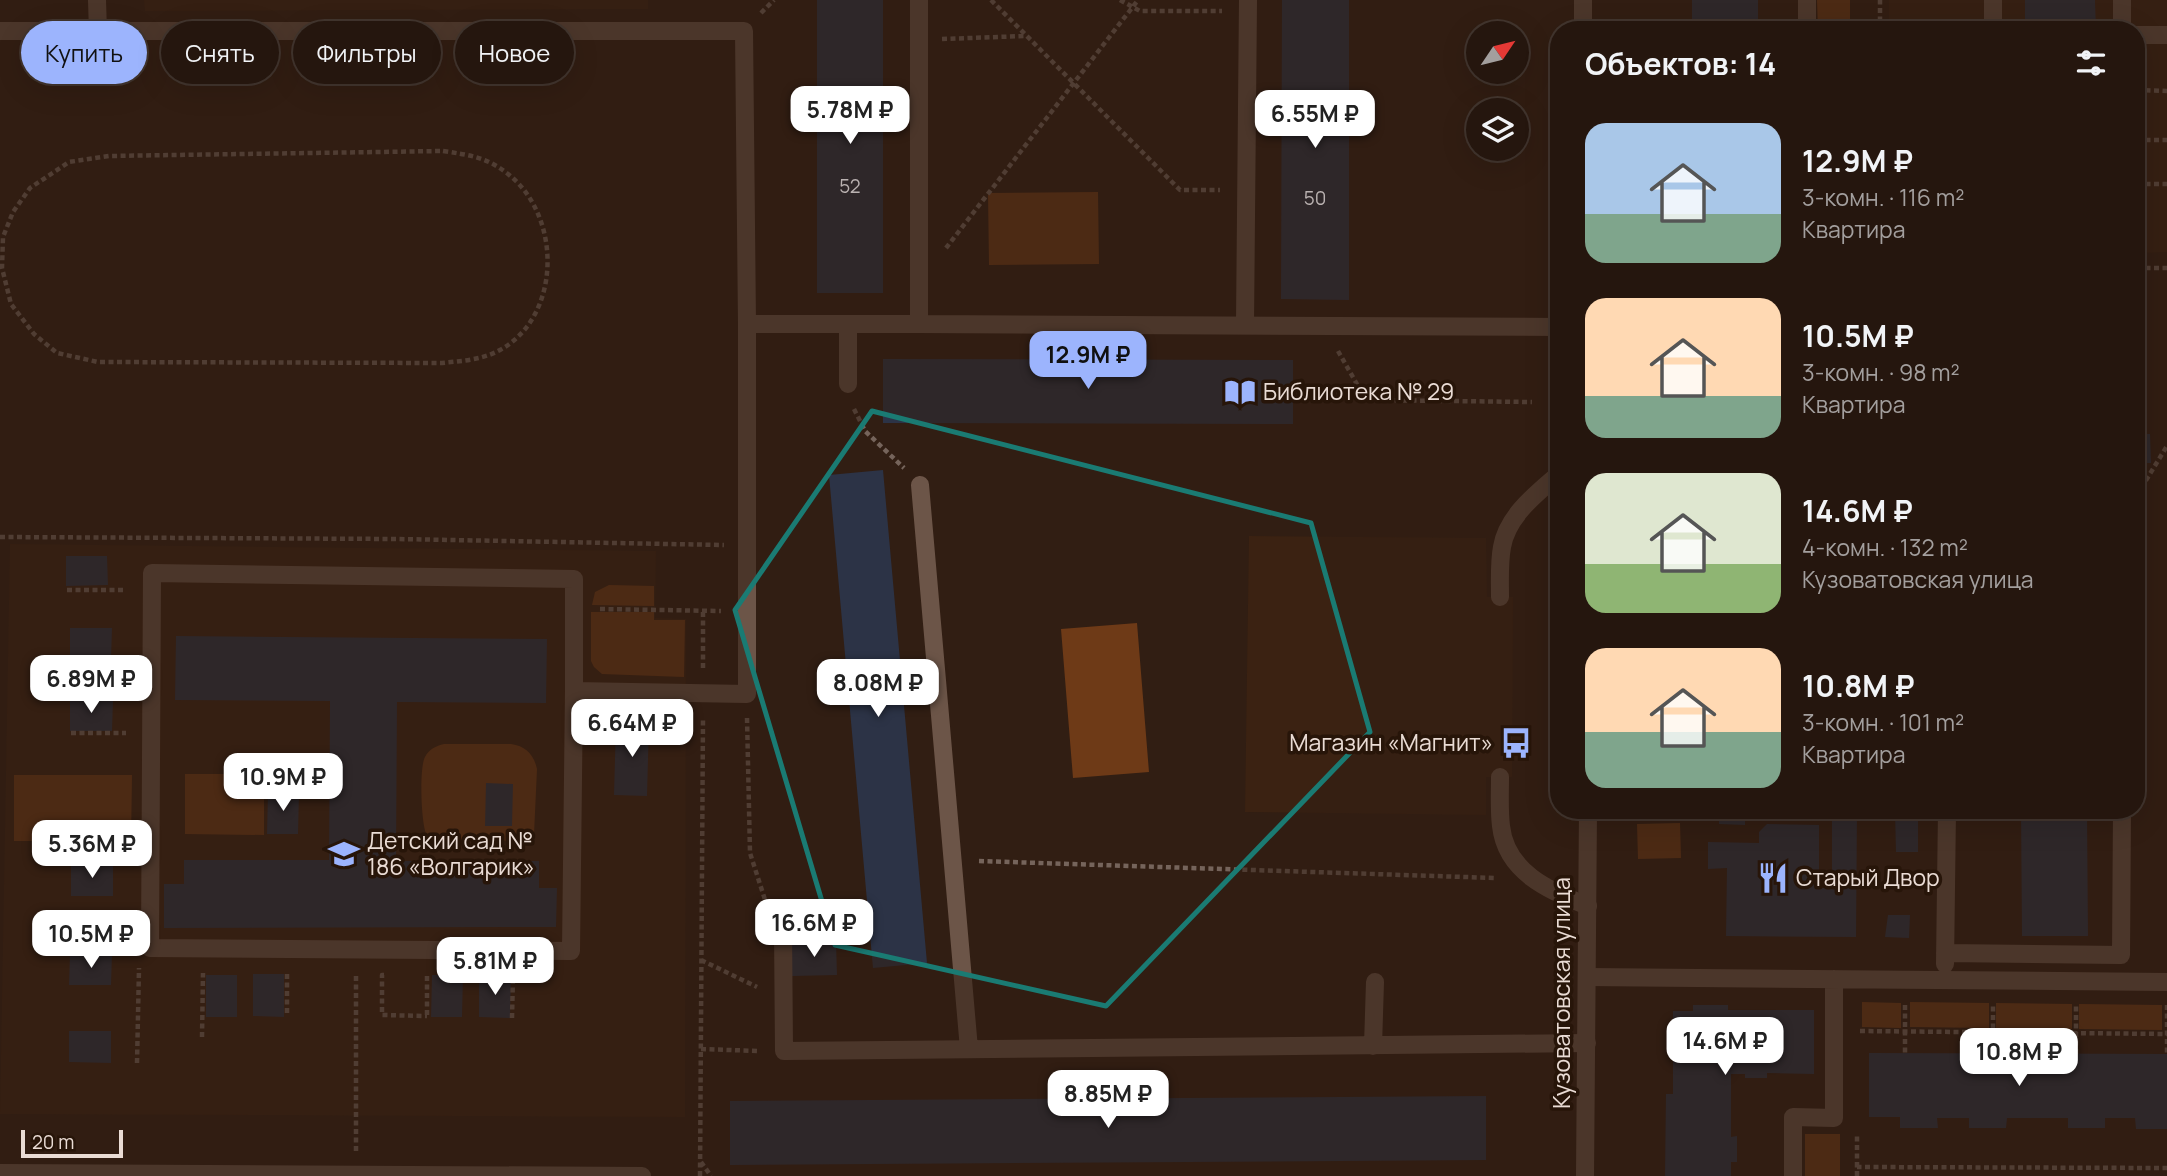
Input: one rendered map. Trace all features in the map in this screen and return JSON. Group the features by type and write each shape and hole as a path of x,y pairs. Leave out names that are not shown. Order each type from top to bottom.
{"street":[{"path":"97,0 97,21"},
{"path":"919,0 919,324"},
{"path":"1583,0 1583,21"},
{"path":"1807,0 1807,21"},
{"path":"1993,0 1993,21"},
{"path":"2122,0 2122,21"},
{"path":"1245,324 1248,6"},
{"path":"0,31 21,31"},
{"path":"147,32 744,31 747,694 574,691"},
{"path":"2145,35 2167,35"},
{"path":"747,324 1550,327"},
{"path":"848,325 848,384"},
{"path":"1500,597 1502,547 1509,526 1532,498 1550,482"},
{"path":"920,485 969,1049"},
{"path":"152,573 574,579 574,608 571,951 150,948 152,573"},
{"path":"1500,776 1501,826 1505,845 1519,868 1550,891 1588,906"},
{"name":"Кузоватовская улица","path":"1585,1176 1588,819"},
{"path":"1945,980 1947,819"},
{"path":"1945,953 2121,955 2122,819"},
{"path":"783,926 784,1051 1587,1044"},
{"path":"1587,977 2167,982"},
{"path":"1793,1176 1793,1118 1834,1118 1834,979"},
{"path":"1373,1046 1375,982"},
{"path":"0,1173 642,1176"}],"path":[{"path":"991,0 1180,190 1246,190"},
{"path":"1120,0 1139,11 1248,6"},
{"path":"919,282 1138,0"},
{"path":"1880,0 1880,21"},
{"path":"919,40 1026,36"},
{"path":"2145,90 2167,91"},
{"path":"2145,140 2167,140"},
{"path":"443,151 475,155 492,163 510,175 536,213 543,231 548,258 547,283 538,310 523,331 500,350 471,360 442,363 98,362 57,353 34,334 11,304 2,268 3,237 13,212 30,188 69,162 109,156 443,151"},
{"path":"2145,184 2167,184"},
{"path":"2145,268 2167,268"},
{"path":"1335,345 1366,400 1532,402"},
{"path":"848,384 855,412 865,431 920,485"},
{"path":"2145,482 2167,446"},
{"path":"0,537 747,545"},
{"path":"67,590 152,590"},
{"path":"574,608 747,611"},
{"path":"700,1176 703,610"},
{"path":"74,663 152,662"},
{"path":"747,694 750,853 765,904 783,926"},
{"path":"71,733 151,733"},
{"path":"952,860 1534,880"},
{"path":"137,1063 139,957 150,948"},
{"path":"202,1037 203,948"},
{"path":"287,948 287,1015"},
{"path":"356,949 356,1174"},
{"path":"393,976 382,975 382,1016 427,1016 427,950"},
{"path":"512,1018 513,950"},
{"path":"701,960 783,999"},
{"path":"416,976 427,976"},
{"path":"1905,997 1905,1053"},
{"path":"1993,998 1993,1054"},
{"path":"2076,999 2076,1054"},
{"path":"2167,1000 2167,1053"},
{"path":"1857,1031 2167,1034"},
{"path":"700,1049 784,1051"},
{"path":"700,1161 711,1176"},
{"path":"1857,1176 1857,1167 2167,1168"}],"highlighted area":[{"path":"872,411 1311,523 1370,732 1106,1006 835,945 735,610"}],"shaded area":[{"path":"144,0 648,0 648,9 145,11"},
{"path":"1817,0 1850,0 1850,21 1818,21"},
{"path":"1889,0 2167,0 2167,252 2145,253 2145,21 1889,21"},
{"path":"1098,192 1099,264 989,265 988,193"},
{"path":"1249,536 1486,538 1487,597 1513,597 1512,777 1486,777 1486,815 1245,812"},
{"name":"Детский сад № 186 «Волгарик»","path":"10,544 656,551 655,618 686,619 685,1117 0,1114"},
{"path":"609,585 654,586 654,606 592,605 595,592"},
{"path":"591,612 654,612 654,620 685,620 684,677 602,674 591,661"},
{"path":"1137,623 1149,772 1073,778 1061,629"},
{"path":"444,744 511,744 528,752 537,769 534,834 523,841 437,840 427,836 422,809 423,763 431,750"},
{"path":"185,774 264,774 264,835 185,834"},
{"path":"14,775 132,775 131,841 14,841"},
{"path":"1680,823 1681,858 1638,859 1637,824"},
{"path":"1862,1002 1901,1003 1901,1028 1862,1027"},
{"path":"1910,1002 1989,1003 1989,1028 1910,1027"},
{"path":"1996,1003 2072,1004 2072,1029 1996,1029"},
{"path":"2079,1004 2162,1005 2162,1030 2079,1029"},
{"path":"1805,1134 1840,1134 1840,1176 1805,1176"}],"building":[{"path":"817,0 883,0 883,293 817,293"},
{"path":"1282,0 1349,0 1349,300 1281,299"},
{"path":"1692,0 1758,0 1758,21 1692,21"},
{"path":"2025,0 2095,0 2096,21 2025,21"},
{"path":"883,359 1293,360 1293,424 883,423"},
{"path":"2145,434 2150,434 2151,463 2145,463"},
{"path":"883,470 927,963 873,968 829,475"},
{"path":"66,556 107,556 108,585 66,586"},
{"path":"70,628 112,628 111,660 70,660"},
{"path":"176,636 547,639 546,703 397,702 396,861 539,861 539,888 557,888 556,927 164,928 164,884 184,884 184,860 329,860 330,701 175,700"},
{"path":"70,700 113,700 112,731 70,731"},
{"path":"616,722 649,723 647,796 614,795"},
{"path":"486,783 513,784 512,826 485,826"},
{"path":"268,792 299,793 298,834 267,834"},
{"path":"1719,819 1745,819 1745,825 1719,824"},
{"name":"Старый Двор","path":"1832,819 1857,819 1856,937 1726,936 1727,868 1708,869 1708,842 1759,843 1759,832 1767,824 1819,825 1819,888 1832,888"},
{"path":"1895,819 1918,819 1918,852 1896,852"},
{"path":"2021,819 2087,819 2088,936 2022,936"},
{"path":"71,864 113,865 113,896 71,896"},
{"path":"1888,915 1910,915 1909,938 1885,937"},
{"path":"836,942 837,975 792,976 791,943"},
{"path":"70,954 112,954 111,985 69,985"},
{"path":"253,974 284,974 284,1017 253,1016"},
{"path":"206,975 237,975 237,1017 206,1017"},
{"path":"432,975 463,975 462,1017 431,1017"},
{"path":"479,976 511,976 510,1018 479,1017"},
{"path":"1693,1005 1728,1005 1728,1010 1814,1010 1814,1074 1767,1073 1767,1078 1745,1078 1745,1074 1731,1074 1731,1137 1737,1136 1737,1162 1731,1162 1731,1176 1665,1176 1666,1094 1673,1094 1673,1011 1693,1011"},
{"path":"69,1031 111,1031 111,1063 69,1062"},
{"path":"1869,1053 2167,1054 2167,1129 2136,1129 2135,1118 2105,1118 2105,1128 2068,1128 2068,1118 2007,1118 2006,1128 1969,1128 1969,1118 1937,1118 1938,1128 1900,1128 1900,1117 1869,1117"},
{"path":"1486,1096 1486,1160 730,1165 730,1101"}],"place":[{"name":"Библиотека № 29","path":"1240,392"},
{"name":"Магазин «Магнит»","path":"1516,743"},
{"name":"Детский сад № 186 «Волгарик»","path":"344,854"},
{"name":"Старый Двор","path":"1773,878"}]}
